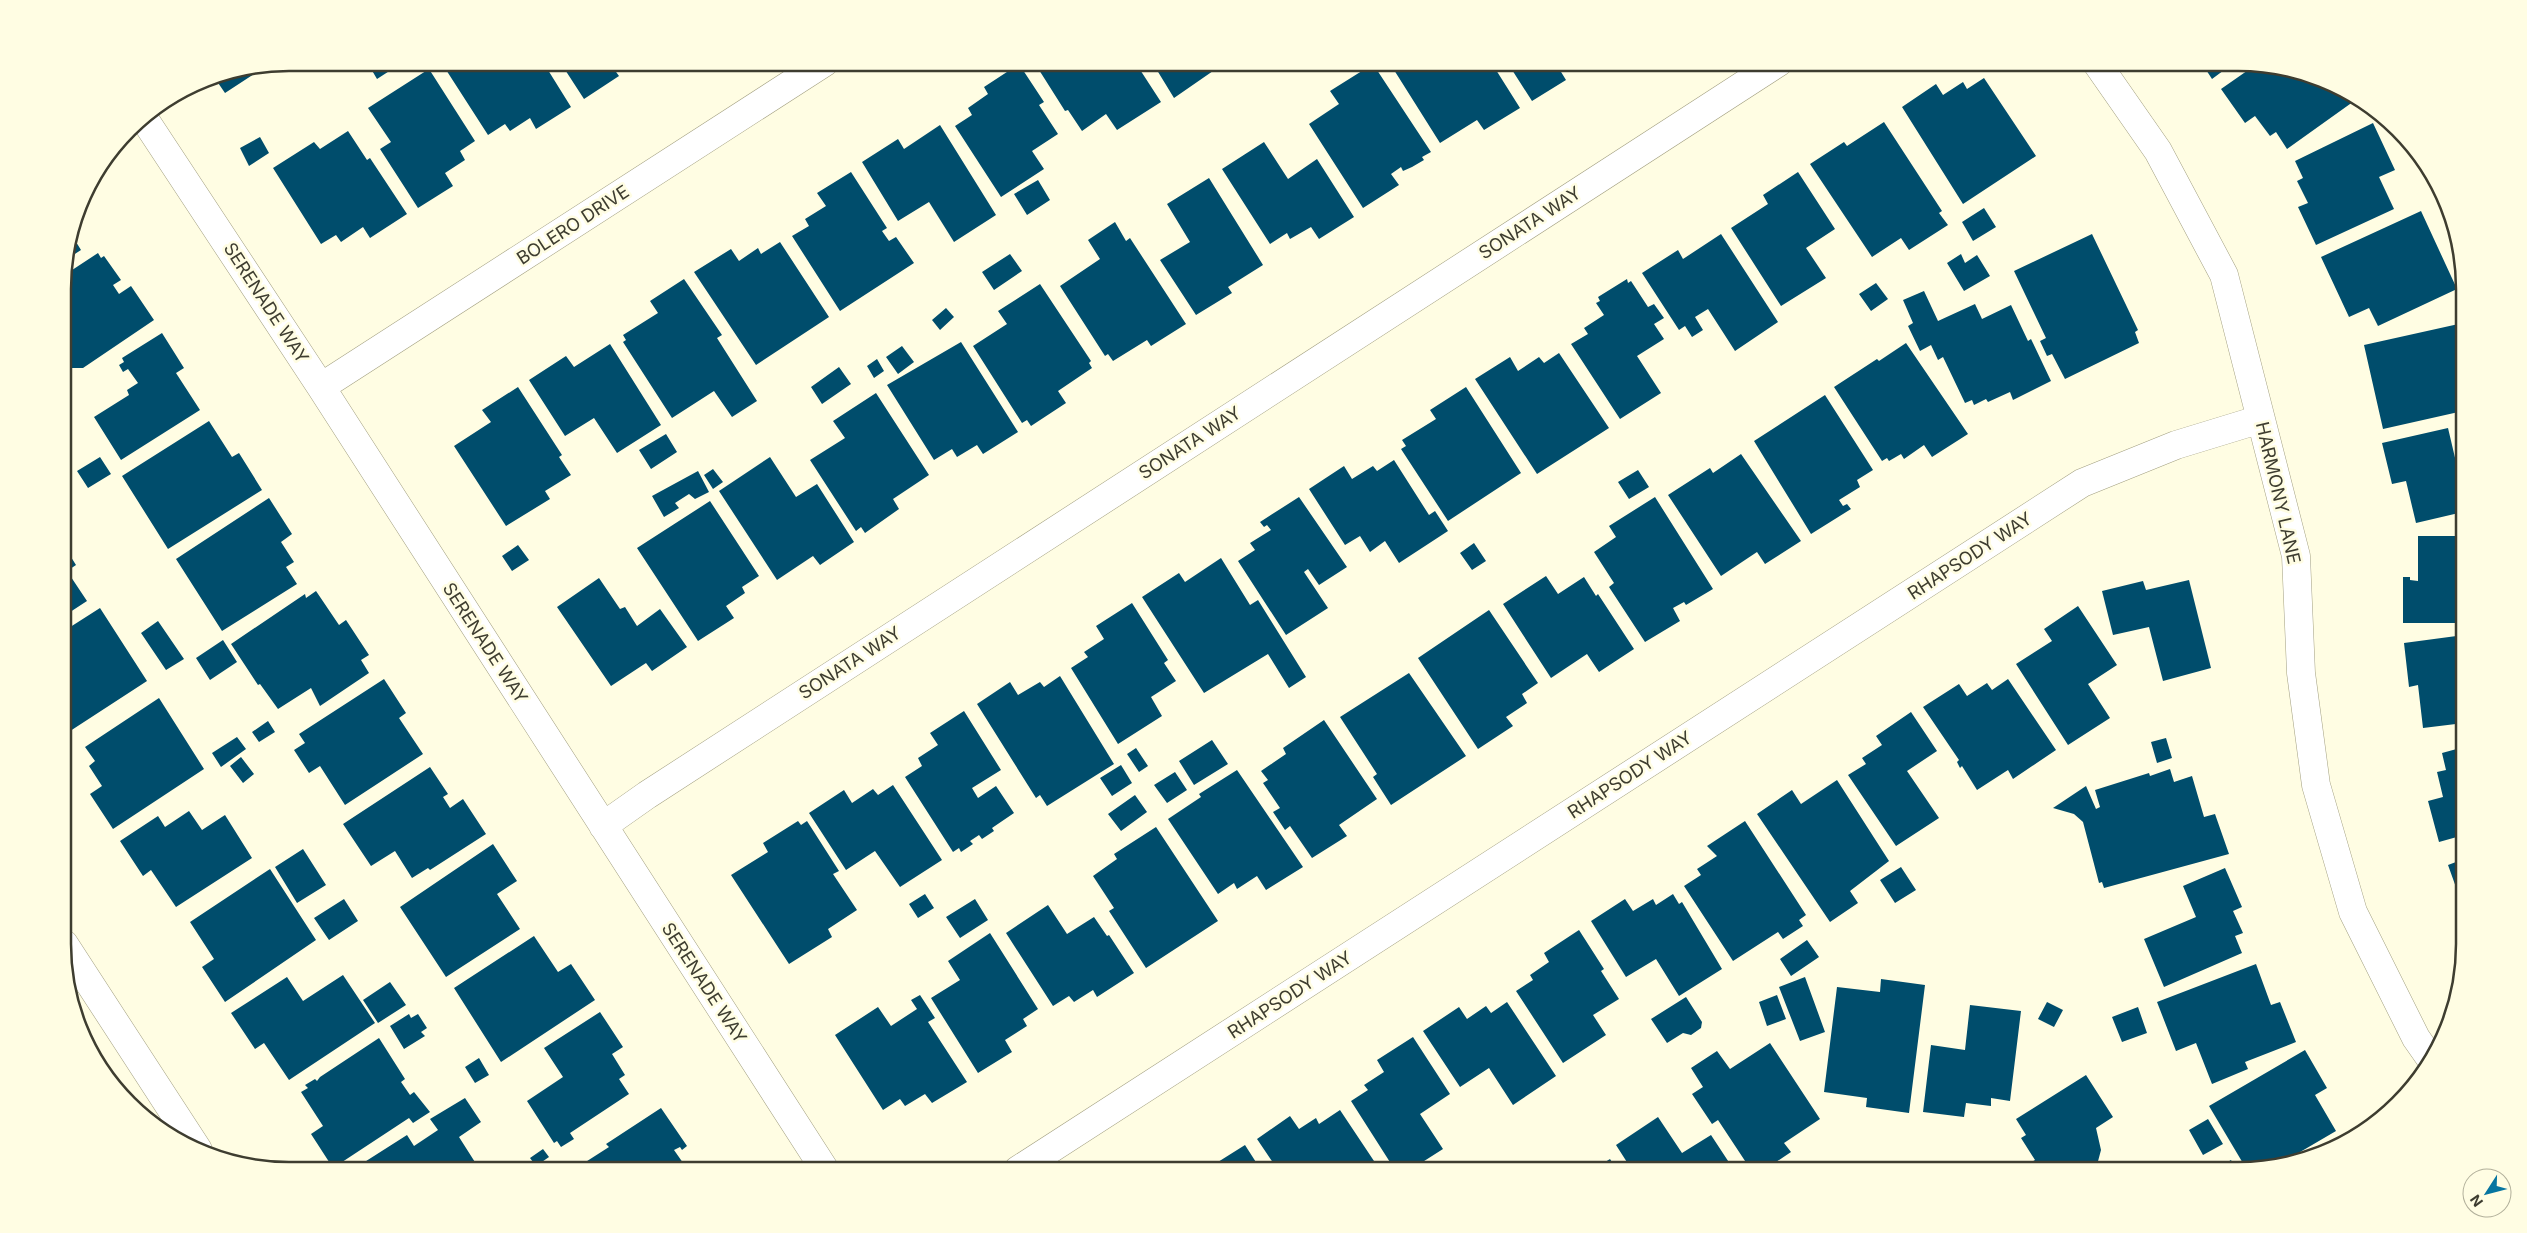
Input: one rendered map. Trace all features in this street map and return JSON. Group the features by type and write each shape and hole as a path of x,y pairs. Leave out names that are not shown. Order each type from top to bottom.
{"street":[{"name":"BOLERO DRIVE","path":"321,388 812,71"},
{"name":"SONATA WAY","path":"603,826 648,794 1765,71"},
{"name":"HARMONY LANE","path":"2102,71 2158,151 2224,275 2296,556 2302,673 2316,785 2353,912 2416,1038 2427,1053"},
{"name":"SERENADE WAY","path":"147,124 321,388 820,1162"},
{"name":"RHAPSODY WAY","path":"1030,1162 2082,483 2176,445 2261,419"},
{"path":"72,956 190,1138"}],"building":[{"path":"372,71 389,71 377,79"},
{"path":"426,71 430,71 475,141 460,151 465,160 445,173 453,186 418,208 380,149 391,142 368,108"},
{"path":"447,71 549,71 571,107 536,129 530,118 510,131 505,124 488,135"},
{"path":"566,71 615,71 619,76 584,99"},
{"path":"1008,71 1024,71 1044,102 1039,105 1058,134 1032,151 1044,169 1001,197 955,126 972,115 968,108 988,94 984,87"},
{"path":"1040,71 1141,71 1161,102 1117,130 1106,114 1082,131 1068,110 1065,111"},
{"path":"1158,71 1213,71 1174,98"},
{"path":"1362,71 1378,71 1431,152 1422,157 1424,160 1412,167 1403,171 1401,167 1391,174 1399,185 1363,208 1309,124 1339,104 1330,91"},
{"path":"1395,71 1497,71 1520,108 1484,130 1477,120 1440,143"},
{"path":"1513,71 1560,71 1566,80 1532,101"},
{"path":"2207,71 2223,71 2212,79"},
{"path":"2246,72 2266,73 2308,83 2351,103 2287,149 2276,132 2270,136 2255,116 2245,123 2221,89"},
{"path":"254,74 225,93 218,83"},
{"path":"1984,78 2036,156 1963,204 1902,107 1936,84 1943,95 1963,82 1967,89"},
{"path":"1884,122 1942,211 1939,213 1948,225 1909,250 1901,238 1872,257 1810,164 1844,142 1847,146"},
{"path":"2373,123 2395,170 2379,177 2394,209 2316,245 2298,207 2308,203 2297,181 2303,178 2295,161"},
{"path":"940,125 996,215 954,242 929,202 898,221 862,162 898,139 904,149"},
{"path":"348,131 367,160 370,158 407,214 370,238 363,227 341,242 336,235 321,244 273,168 314,142 320,149"},
{"path":"260,137 269,153 249,166 240,148"},
{"path":"1264,142 1288,179 1317,159 1354,217 1319,239 1311,227 1290,239 1287,233 1270,244 1222,169"},
{"path":"851,172 887,228 882,231 889,241 896,237 914,263 840,311 792,236 809,226 805,219 826,206 817,193"},
{"path":"1798,172 1835,229 1806,248 1826,278 1781,306 1731,228 1768,204 1763,195"},
{"path":"1209,178 1263,265 1228,287 1232,293 1196,315 1160,260 1190,242 1167,204"},
{"path":"1038,180 1050,200 1027,215 1014,194"},
{"path":"1984,208 1996,227 1973,241 1962,222"},
{"path":"2421,211 2456,289 2378,326 2369,308 2349,317 2321,257"},
{"path":"1115,222 1126,241 1130,238 1186,324 1151,346 1147,340 1113,361 1108,354 1105,356 1060,286 1100,259 1088,240"},
{"path":"1721,234 1778,322 1735,351 1708,309 1695,317 1703,330 1692,337 1685,326 1679,330 1642,273 1678,250 1683,259"},
{"path":"2092,234 2138,330 2135,332 2139,343 2065,379 2052,354 2047,356 2040,341 2046,338 2014,271"},
{"path":"76,242 81,250 74,255"},
{"path":"780,242 829,317 756,365 694,272 731,249 739,261 758,248 761,254"},
{"path":"98,253 101,258 104,256 121,280 113,285 119,294 131,286 154,320 83,368 71,368 72,270"},
{"path":"1010,254 1022,271 994,290 982,272"},
{"path":"1961,254 1965,263 1977,255 1990,276 1964,291 1947,263"},
{"path":"684,279 722,335 717,338 757,401 732,417 714,391 672,418 623,342 626,340 623,335 658,313 650,301"},
{"path":"1627,279 1628,283 1631,281 1648,307 1654,304 1664,318 1654,324 1664,339 1637,356 1661,393 1620,419 1571,344 1588,334 1584,328 1604,315 1596,303 1600,301 1598,297"},
{"path":"1876,283 1888,299 1871,311 1859,294"},
{"path":"1040,284 1091,361 1089,363 1092,368 1058,391 1066,403 1031,426 1027,420 1022,423 973,346 1007,324 998,311"},
{"path":"1924,291 1938,321 1975,304 1982,319 2011,305 2028,341 2031,339 2051,381 2013,400 2010,392 1988,402 1986,399 1974,405 1972,400 1965,403 1943,357 1938,360 1931,345 1920,351 1908,326 1913,323 1903,300"},
{"path":"946,308 954,317 940,330 932,320"},
{"path":"2456,325 2456,413 2383,429 2364,345"},
{"path":"162,333 184,368 176,373 200,410 121,460 94,417 129,395 127,390 138,383 128,369 123,372 119,365 124,362 122,358"},
{"path":"961,342 1018,432 983,454 977,445 957,457 952,449 934,460 887,385"},
{"path":"1906,343 1968,434 1932,457 1924,445 1904,459 1901,454 1889,461 1887,458 1882,461 1834,387"},
{"path":"610,344 661,425 617,453 594,418 565,436 529,380 566,356 574,367"},
{"path":"902,346 914,362 898,374 886,357"},
{"path":"1559,353 1609,428 1537,474 1475,379 1510,357 1518,371 1539,357 1544,363"},
{"path":"877,359 884,371 874,378 867,366"},
{"path":"839,367 851,384 822,404 811,387"},
{"path":"518,387 562,455 559,457 571,475 545,491 550,499 506,526 454,446 491,422 482,410"},
{"path":"1466,387 1521,473 1448,521 1401,449 1406,446 1402,440 1436,419 1430,410"},
{"path":"876,393 929,475 893,499 899,509 865,533 861,527 856,531 810,460 845,438 833,421"},
{"path":"1825,395 1873,470 1857,480 1860,487 1839,500 1843,506 1847,504 1851,509 1811,534 1754,441"},
{"path":"209,421 232,457 239,453 262,490 168,549 122,476"},
{"path":"2448,428 2456,462 2456,514 2416,523 2406,481 2392,484 2382,443"},
{"path":"666,434 677,452 651,469 639,450"},
{"path":"1741,454 1801,541 1765,564 1757,552 1721,576 1668,495 1710,468 1713,473"},
{"path":"100,457 111,474 88,488 77,471"},
{"path":"770,457 796,497 817,484 854,542 820,565 813,556 777,580 719,491"},
{"path":"1394,460 1429,515 1435,511 1448,531 1399,563 1385,541 1370,552 1360,536 1345,545 1309,489 1344,466 1352,479 1373,466 1377,471"},
{"path":"713,469 723,482 713,489 704,475"},
{"path":"1638,470 1649,487 1629,499 1618,482"},
{"path":"698,471 709,492 695,499 689,494 675,503 679,508 664,517 652,496"},
{"path":"1299,497 1347,567 1319,585 1308,569 1304,572 1328,608 1286,635 1238,561 1255,550 1250,543 1271,530 1267,525 1264,527 1260,522"},
{"path":"1655,497 1713,589 1686,605 1684,602 1673,608 1680,621 1645,642 1609,587 1614,583 1594,552 1616,537 1609,526"},
{"path":"269,498 292,534 281,542 294,562 286,567 297,584 222,631 176,559"},
{"path":"710,501 759,576 742,587 745,593 726,606 734,618 698,641 637,548"},
{"path":"2418,536 2456,536 2456,623 2403,623 2403,577 2410,577 2410,580 2418,581"},
{"path":"1474,543 1486,561 1472,570 1460,553"},
{"path":"518,545 529,560 512,571 502,556"},
{"path":"71,557 76,565 71,568"},
{"path":"1221,558 1250,605 1258,600 1306,677 1289,688 1268,654 1204,693 1142,597 1179,573 1185,582"},
{"path":"1546,576 1558,594 1584,577 1596,596 1598,594 1634,649 1599,672 1587,654 1551,678 1503,604"},
{"path":"71,577 87,601 71,611"},
{"path":"599,578 620,609 625,607 637,626 660,609 687,647 652,671 646,663 611,686 557,607"},
{"path":"2189,580 2211,668 2163,681 2149,627 2113,635 2102,591 2143,581 2146,590"},
{"path":"316,591 339,625 346,620 369,655 361,660 369,673 320,706 311,688 278,709 260,684 258,685 231,644 305,594 306,598"},
{"path":"1132,603 1168,660 1164,663 1176,681 1151,697 1162,716 1118,744 1071,668 1088,657 1084,652 1104,639 1096,626"},
{"path":"2078,606 2117,665 2088,684 2110,718 2068,745 2016,664 2052,641 2044,629"},
{"path":"100,608 147,681 71,730 71,627"},
{"path":"1489,610 1538,683 1522,694 1527,703 1506,717 1513,726 1478,749 1418,658"},
{"path":"158,621 184,659 166,670 141,633"},
{"path":"2456,636 2456,724 2423,728 2418,685 2409,687 2404,643"},
{"path":"223,640 237,662 210,680 196,658"},
{"path":"1409,673 1466,756 1391,805 1373,777 1377,774 1340,717"},
{"path":"1060,676 1114,764 1047,806 1040,795 1036,798 977,704 1010,682 1018,695 1040,682 1044,687"},
{"path":"384,679 406,713 399,718 423,754 345,805 320,766 309,773 294,750 305,743 299,734"},
{"path":"2008,679 2056,750 2013,779 2008,770 1977,790 1962,766 1960,768 1957,762 1959,760 1923,707 1959,684 1967,696 1987,683 1992,690"},
{"path":"159,698 204,769 113,829 90,794 102,786 89,766 95,761 85,747"},
{"path":"964,711 1001,770 972,788 978,798 996,786 1014,813 992,828 994,831 982,839 979,835 970,841 973,844 961,852 959,848 953,852 905,777 922,766 918,758 938,745 930,733"},
{"path":"1911,712 1937,751 1907,771 1939,818 1896,846 1848,775 1866,764 1862,758 1882,745 1876,736"},
{"path":"1324,720 1377,799 1339,825 1347,836 1312,858 1290,826 1285,830 1273,812 1280,808 1263,783 1268,780 1261,771 1286,754 1283,748"},
{"path":"268,721 275,732 259,742 252,732"},
{"path":"237,737 246,749 221,767 212,753"},
{"path":"2166,738 2172,758 2157,763 2151,742"},
{"path":"1212,740 1228,764 1194,785 1179,761"},
{"path":"1136,748 1148,766 1139,772 1127,754"},
{"path":"2456,749 2456,837 2439,842 2428,801 2443,797 2437,772 2446,770 2442,753"},
{"path":"241,757 254,774 243,783 230,766"},
{"path":"1121,765 1132,783 1112,796 1100,778"},
{"path":"430,767 448,794 443,797 450,808 463,799 486,834 430,870 428,868 412,878 395,851 371,866 343,824"},
{"path":"2170,769 2174,782 2192,776 2204,817 2215,814 2229,854 2104,888 2102,882 2099,883 2083,822 2074,814 2053,808 2086,786 2096,809 2100,807 2095,790 2149,773 2150,776"},
{"path":"1237,770 1303,867 1266,890 1257,876 1237,889 1234,883 1218,894 1168,819 1201,797 1199,794"},
{"path":"1175,772 1187,790 1167,803 1154,785"},
{"path":"1837,780 1889,861 1850,891 1858,903 1830,922 1757,814 1792,790 1801,804"},
{"path":"893,785 942,860 900,887 875,851 846,870 809,813 844,790 852,803 873,789 878,795"},
{"path":"1135,795 1147,812 1121,831 1108,814"},
{"path":"189,811 202,830 225,815 252,858 176,907 151,870 143,876 120,841 158,816 165,827"},
{"path":"798,821 801,825 807,821 839,871 833,874 857,910 828,929 832,937 789,964 731,875 768,852 763,843"},
{"path":"1745,821 1806,915 1799,920 1803,926 1783,939 1778,932 1733,961 1684,886 1701,875 1697,869 1717,856 1707,846"},
{"path":"1156,827 1218,921 1146,968 1109,911 1114,908 1093,876 1117,859 1114,854"},
{"path":"493,844 517,881 497,894 520,929 446,977 400,907"},
{"path":"303,849 326,885 297,903 275,867"},
{"path":"2456,862 2456,887 2448,865"},
{"path":"1901,867 1916,890 1895,903 1880,880"},
{"path":"2225,868 2242,907 2233,911 2243,933 2235,936 2242,953 2164,987 2144,939 2196,917 2183,886"},
{"path":"270,869 316,940 225,1002 202,967 214,959 190,922"},
{"path":"925,894 934,908 918,918 909,904"},
{"path":"1673,894 1679,904 1682,902 1722,969 1679,996 1656,959 1626,977 1591,921 1625,899 1633,911 1653,899 1656,905"},
{"path":"344,899 358,921 329,940 314,918"},
{"path":"975,899 988,920 960,938 946,917"},
{"path":"1048,905 1067,934 1094,917 1107,936 1109,935 1134,973 1097,997 1093,990 1074,1002 1069,996 1053,1006 1006,933"},
{"path":"1579,930 1604,969 1601,971 1619,999 1593,1015 1606,1035 1563,1063 1516,991 1533,980 1530,975 1549,962 1544,953"},
{"path":"990,933 1038,1009 1023,1019 1027,1026 1005,1040 1012,1052 978,1073 931,998 960,980 948,961"},
{"path":"534,936 558,972 571,964 595,1000 501,1062 454,988"},
{"path":"1807,940 1819,957 1791,976 1780,959"},
{"path":"2256,964 2271,1005 2280,1002 2296,1042 2245,1062 2248,1069 2212,1084 2196,1043 2176,1051 2157,1002"},
{"path":"343,975 375,1023 289,1080 264,1043 255,1049 231,1013 287,977 303,1001"},
{"path":"1805,977 1825,1032 1800,1041 1779,987"},
{"path":"1881,979 1925,985 1909,1113 1866,1107 1867,1098 1824,1092 1837,987 1880,992"},
{"path":"390,982 406,1005 378,1023 363,1000"},
{"path":"920,995 935,1018 928,1022 967,1082 932,1103 925,1094 905,1106 900,1099 883,1110 835,1035 878,1007 891,1026 917,1009 911,1000"},
{"path":"1777,995 1786,1019 1767,1026 1759,1002"},
{"path":"1686,997 1702,1022 1701,1028 1691,1035 1683,1033 1667,1043 1651,1019"},
{"path":"1507,1002 1556,1076 1513,1105 1489,1068 1460,1087 1423,1031 1459,1007 1467,1019 1486,1006 1491,1013"},
{"path":"2047,1002 2063,1010 2054,1027 2038,1019"},
{"path":"1970,1005 2021,1011 2010,1101 1991,1098 1991,1106 1966,1103 1964,1117 1923,1112 1931,1045 1965,1050"},
{"path":"2138,1007 2147,1033 2122,1042 2112,1017"},
{"path":"600,1012 623,1047 612,1054 625,1075 619,1079 629,1094 570,1133 574,1139 561,1147 557,1141 554,1143 527,1101 563,1077 544,1048"},
{"path":"409,1014 411,1018 418,1014 427,1028 421,1032 425,1036 404,1049 390,1026"},
{"path":"1413,1037 1450,1094 1420,1114 1443,1149 1423,1162 1390,1162 1351,1101 1368,1090 1364,1085 1384,1072 1377,1060"},
{"path":"379,1038 405,1079 401,1082 410,1095 414,1092 430,1112 413,1123 409,1118 342,1162 329,1162 311,1134 323,1126 301,1092 308,1088 305,1085 315,1079 317,1081 320,1077"},
{"path":"1770,1043 1820,1119 1784,1143 1791,1152 1776,1162 1746,1162 1718,1120 1712,1124 1692,1094 1703,1087 1691,1068 1717,1051 1730,1069"},
{"path":"2305,1050 2327,1088 2315,1095 2336,1131 2299,1152 2280,1158 2242,1162 2209,1106"},
{"path":"479,1058 489,1075 475,1083 465,1067"},
{"path":"2086,1075 2113,1117 2096,1128 2101,1150 2098,1162 2032,1162 2035,1160 2021,1138 2026,1135 2016,1119"},
{"path":"465,1098 481,1122 459,1137 475,1162 365,1162 407,1135 414,1146 438,1130 430,1119"},
{"path":"661,1108 687,1146 682,1150 680,1147 674,1150 682,1162 586,1162 609,1147 606,1144"},
{"path":"1340,1110 1375,1162 1273,1162 1257,1139 1290,1116 1299,1129 1316,1118 1319,1124"},
{"path":"1658,1117 1682,1153 1711,1135 1729,1162 1627,1162 1616,1145"},
{"path":"2208,1119 2223,1144 2203,1155 2189,1130"},
{"path":"1245,1145 1256,1162 1218,1162"},
{"path":"543,1149 549,1157 542,1162 533,1162 530,1158"}]}
